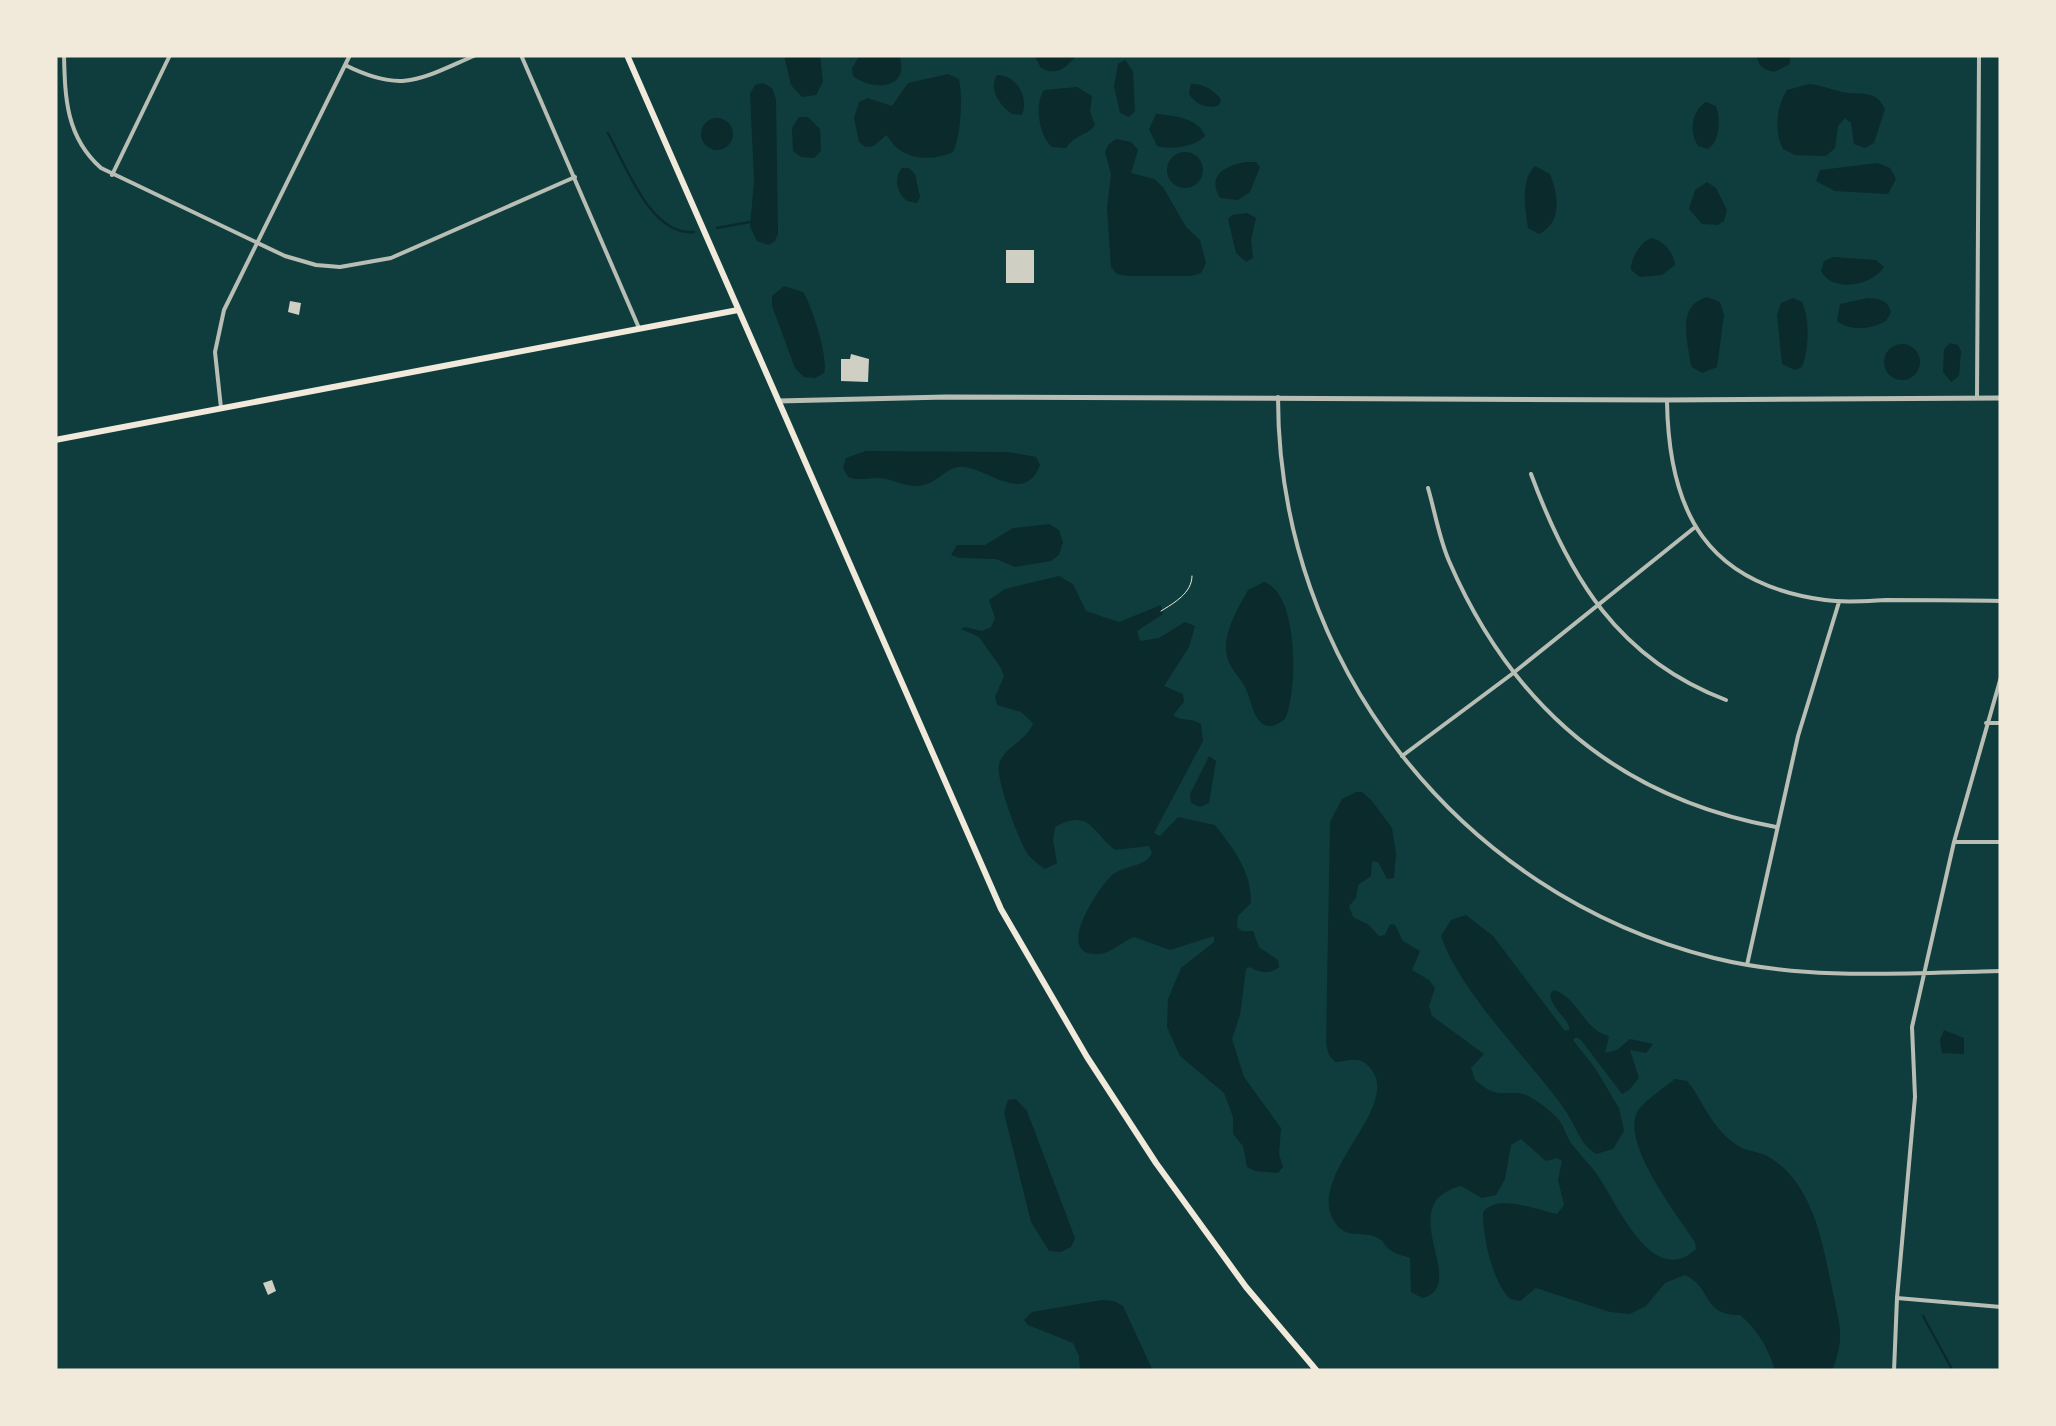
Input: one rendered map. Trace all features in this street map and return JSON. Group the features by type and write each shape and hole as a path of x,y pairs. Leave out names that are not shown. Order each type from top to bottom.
{"main road":[{"path":"627,55 981,867 1027,957 1156,1163 1246,1287 1318,1371"},
{"path":"55,440 738,310"}],"street":[{"path":"64,55 66,96 76,136 90,157 112,175 256,243 316,265 364,265 405,253 574,177"},
{"path":"112,175 170,55"},
{"path":"222,408 216,372 218,330 256,243 350,55"},
{"path":"345,65 374,79 399,83 476,55"},
{"path":"521,55 639,328"},
{"path":"1977,397 1979,55"},
{"path":"778,401 835,397 2001,398"},
{"path":"1278,397 1285,486 1306,574 1329,636 1349,676 1402,756 1432,794 1489,848 1562,897 1638,934 1717,959 1840,974 2001,970"},
{"path":"1667,400 1668,449 1676,488 1694,527 1722,557 1761,584 1785,593 1839,602 2001,601"},
{"path":"1531,474 1560,545 1597,605 1640,651 1700,690 1726,700"},
{"path":"1428,488 1448,558 1476,616 1512,674 1549,714 1578,739 1654,788 1732,819 1776,827"},
{"path":"1402,756 1512,674 1694,527"},
{"path":"1747,964 1798,736 1839,602"},
{"path":"1894,1371 1915,1097 1912,1027 1954,842 2001,677"},
{"path":"1986,724 2001,724"},
{"path":"1954,842 2001,842"},
{"path":"1897,1298 2001,1307"}],"path":[{"path":"1161,611 1180,599 1192,583 1192,576"}],"water":[{"path":"784,55 820,55 823,82 816,95 802,97 791,85"},
{"path":"860,55 899,55 900,75 888,84 861,81 853,76 852,68"},
{"path":"1034,55 1077,55 1065,67 1052,71 1041,68"},
{"path":"1757,55 1790,55 1790,64 1774,72 1758,62"},
{"path":"1125,60 1133,71 1135,111 1129,117 1120,113 1114,86 1118,64"},
{"path":"948,74 959,79 961,96 953,152 939,157 916,157 902,152 886,135 874,146 865,147 859,142 854,118 859,102 868,98 892,106 908,83"},
{"path":"997,75 1020,88 1024,101 1022,115 1012,114 1000,102 994,86"},
{"path":"763,83 772,88 776,99 778,233 769,245 757,241 750,227 754,181 750,94 755,85"},
{"path":"1191,84 1212,90 1221,100 1219,105 1206,106 1195,101 1189,94"},
{"path":"1809,84 1877,98 1885,109 1874,143 1865,148 1854,144 1851,123 1845,118 1838,126 1835,148 1826,156 1795,155 1783,149 1777,127 1783,97 1787,90"},
{"path":"1077,87 1092,96 1090,111 1095,125 1066,148 1052,147 1041,128 1041,96 1044,90"},
{"path":"1706,102 1716,106 1719,123 1715,141 1708,149 1698,146 1693,128 1697,111"},
{"path":"1156,114 1192,122 1205,136 1183,147 1157,146 1149,129"},
{"path":"799,117 808,117 820,129 821,151 814,158 801,157 793,151 792,128"},
{"path":"717,118 728,123 733,134 728,145 717,150 706,145 701,134 706,123"},
{"path":"1116,139 1131,142 1138,150 1131,173 1154,179 1163,187 1186,227 1200,240 1206,263 1201,273 1128,276 1117,274 1111,267 1107,208 1111,174 1105,152"},
{"path":"1185,152 1198,157 1203,170 1198,183 1185,188 1172,183 1167,170 1172,157"},
{"path":"1256,162 1260,167 1250,192 1238,200 1220,198 1217,177 1226,168"},
{"path":"1878,163 1890,168 1896,179 1888,194 1835,191 1816,181 1820,170"},
{"path":"1535,166 1550,174 1557,207 1552,223 1539,234 1528,228 1525,204 1527,179"},
{"path":"902,168 915,174 920,197 917,203 907,201 899,190 897,181"},
{"path":"1707,182 1716,188 1727,210 1724,221 1718,225 1702,224 1689,209 1695,190"},
{"path":"1247,213 1256,218 1251,240 1253,258 1246,262 1236,253 1228,219"},
{"path":"1652,238 1668,248 1675,265 1662,275 1640,277 1631,270 1632,261 1640,247"},
{"path":"1833,257 1876,260 1884,267 1871,279 1843,284 1826,278 1821,271 1824,261"},
{"path":"784,286 803,292 815,320 825,366 824,373 815,378 804,377 795,368 772,306 772,296"},
{"path":"1707,297 1720,302 1724,315 1717,367 1702,373 1690,361 1686,323 1691,307"},
{"path":"1793,298 1802,302 1808,334 1802,367 1795,370 1782,364 1777,315 1781,303"},
{"path":"1868,298 1887,304 1891,312 1886,321 1862,328 1837,321 1840,304"},
{"path":"1950,343 1958,345 1961,351 1959,376 1951,382 1943,372 1944,349"},
{"path":"1902,344 1915,349 1920,362 1915,375 1902,380 1889,375 1884,362 1889,349"},
{"path":"866,451 1009,452 1036,457 1040,465 1033,477 1014,484 958,467 918,486 848,477 843,468 846,458"},
{"path":"1049,524 1059,530 1063,542 1059,555 1051,561 1015,567 996,559 951,555 957,545 985,545 1013,528"},
{"path":"1059,576 1073,584 1086,611 1119,622 1161,605 1163,614 1137,631 1140,641 1159,638 1185,622 1195,626 1189,647 1164,686 1183,694 1184,702 1173,715 1201,724 1203,741 1154,833 1160,836 1178,817 1215,825 1235,852 1248,881 1251,903 1238,916 1237,927 1253,931 1259,947 1278,960 1279,967 1272,971 1246,969 1240,1015 1232,1039 1244,1077 1281,1128 1279,1154 1283,1167 1278,1173 1247,1167 1243,1146 1233,1134 1233,1117 1224,1093 1180,1056 1167,1027 1168,999 1181,968 1214,942 1214,936 1170,950 1134,937 1099,954 1085,952 1079,945 1083,920 1097,893 1116,872 1147,860 1152,853 1149,846 1115,850 1090,825 1076,820 1055,827 1057,863 1045,869 1027,853 1014,823 999,764 1033,723 1021,712 997,705 995,697 1004,676 1001,668 979,637 961,629 982,631 991,627 995,618 989,600 1005,589"},
{"path":"1264,582 1284,604 1293,666 1285,719 1268,726 1254,712 1226,648 1231,625 1248,590"},
{"path":"1209,756 1216,761 1209,803 1200,807 1191,803 1190,794"},
{"path":"1356,792 1372,801 1392,828 1396,854 1394,878 1387,879 1378,862 1372,861 1371,876 1358,885 1356,898 1349,906 1353,917 1379,936 1385,935 1390,924 1395,925 1403,941 1420,951 1412,970 1435,988 1429,1006 1432,1016 1484,1054 1471,1068 1475,1080 1495,1092 1527,1095 1556,1117 1627,1224 1652,1252 1666,1259 1681,1259 1696,1249 1653,1177 1636,1139 1634,1122 1639,1109 1675,1079 1687,1081 1724,1135 1744,1149 1769,1157 1796,1183 1820,1234 1839,1321 1839,1348 1832,1371 1775,1371 1762,1340 1746,1321 1740,1315 1719,1311 1700,1286 1685,1275 1665,1283 1646,1306 1630,1314 1610,1312 1536,1288 1520,1301 1510,1299 1498,1282 1490,1258 1483,1212 1490,1206 1507,1203 1557,1214 1564,1205 1558,1180 1562,1161 1546,1161 1521,1139 1511,1145 1505,1179 1496,1195 1482,1198 1461,1186 1441,1195 1432,1209 1439,1278 1435,1290 1422,1298 1411,1292 1410,1258 1391,1251 1378,1238 1346,1232 1336,1224 1329,1206 1331,1186 1365,1123 1377,1085 1365,1063 1335,1062 1326,1044 1330,822 1342,799"},
{"path":"1466,915 1493,936 1565,1031 1570,1029 1551,999 1554,990 1600,1033 1609,1036 1605,1053 1617,1050 1630,1039 1653,1044 1646,1053 1630,1050 1639,1078 1622,1094 1581,1040 1573,1040 1619,1108 1624,1131 1613,1149 1596,1154 1586,1145 1565,1110 1464,980 1441,936 1451,920"},
{"path":"1944,1030 1964,1038 1964,1054 1942,1053 1940,1040"},
{"path":"1016,1099 1027,1111 1075,1238 1071,1247 1061,1252 1049,1251 1031,1222 1004,1113 1008,1100"},
{"path":"1102,1300 1123,1306 1153,1371 1080,1371 1073,1343 1024,1320 1032,1312"}],"building":[{"path":"1006,250 1034,250 1034,283 1006,283"},
{"path":"290,301 301,303 299,315 288,312"},
{"path":"851,354 869,359 868,382 841,381 841,359 850,359"},
{"path":"272,1280 276,1291 268,1295 263,1283"}],"waterway":[{"path":"608,133 653,211 665,223 694,232"},
{"path":"717,228 750,222"},
{"path":"1923,1316 1953,1371"}]}
